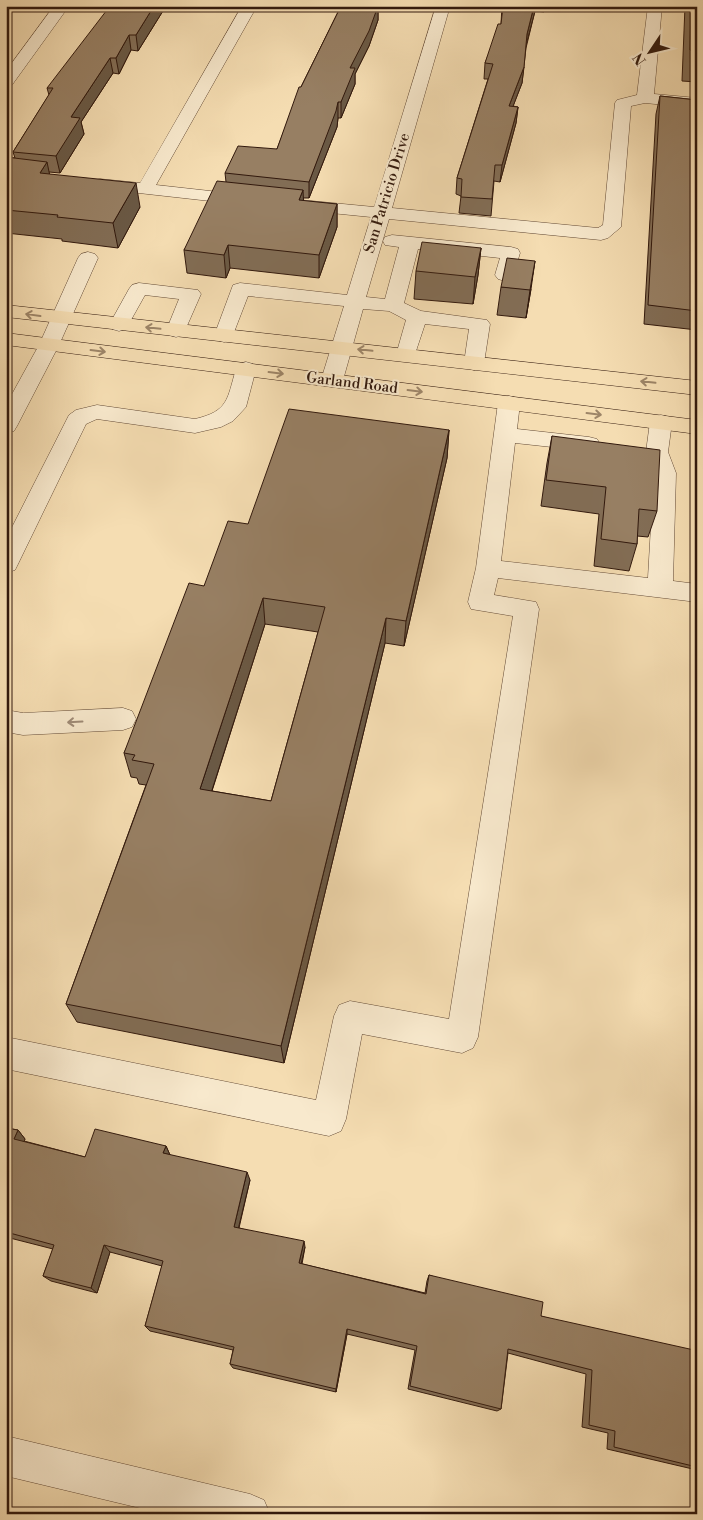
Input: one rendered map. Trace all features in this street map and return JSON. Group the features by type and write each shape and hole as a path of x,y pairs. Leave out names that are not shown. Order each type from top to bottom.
{"main road":[{"name":"Garland Road","path":"6,311 60,319 697,388"},
{"name":"Garland Road","path":"6,339 697,427"},
{"path":"537,406 598,395 689,408 697,406"}],"street":[{"path":"6,82 62,6"},
{"path":"145,189 250,6"},
{"name":"San Patricio Drive","path":"332,380 372,239 443,6"},
{"path":"645,98 655,6"},
{"path":"282,203 601,234 612,227 623,103 645,98 697,103"},
{"path":"86,183 263,201"},
{"path":"372,239 511,253 506,275"},
{"path":"393,306 410,243"},
{"path":"6,426 49,345 88,258"},
{"path":"119,325 139,289 191,294 176,331"},
{"path":"224,336 240,289 393,306 416,317 480,324 474,363"},
{"path":"406,355 416,317"},
{"path":"6,564 77,420 84,415 97,412 195,426 213,422 225,416 235,407 246,369"},
{"path":"6,381 28,385"},
{"path":"6,1053 330,1119 350,1016 462,1037 527,609 480,602 488,568 506,435 508,403"},
{"path":"660,589 665,473 648,451 661,422"},
{"path":"506,435 610,447"},
{"path":"488,568 697,593"},
{"path":"15,723 123,719"},
{"path":"6,1456 250,1514"}],"building":[{"path":"110,6 154,6 136,35 129,35 116,58 110,58 71,117 80,118 56,156 13,152 53,88 47,88"},
{"path":"341,6 378,6 369,31 350,68 355,68 341,102 338,102 309,182 225,173 238,146 277,149 299,87 301,87"},
{"path":"503,6 534,6 527,34 524,67 509,106 518,107 502,165 495,165 492,199 461,197 462,179 457,178 493,64 485,63 498,24 501,24"},
{"path":"691,6 697,6 697,51 690,50"},
{"path":"660,96 697,100 697,311 648,305"},
{"path":"6,157 47,162 40,173 136,183 113,223 6,210"},
{"path":"217,181 303,190 299,200 337,204 319,255 228,245 224,255 184,250"},
{"path":"422,242 481,248 475,277 416,271"},
{"path":"507,258 535,261 530,290 501,287"},
{"path":"289,409 449,430 406,621 386,618 281,1046 66,1004 154,764 132,760 135,755 124,753 189,583 204,586 228,521 248,524","holes":["263,598 325,607 271,801 200,789"]},
{"path":"552,436 660,450 657,511 639,509 637,544 601,539 606,487 546,480"},
{"path":"6,1128 18,1130 14,1139 85,1157 95,1129 166,1146 163,1153 247,1172 234,1227 304,1241 299,1263 426,1294 429,1275 543,1302 541,1316 694,1350 694,1364 697,1365 697,1467 614,1447 615,1431 589,1425 592,1370 508,1349 501,1409 410,1386 417,1346 347,1329 336,1389 230,1364 234,1347 145,1326 163,1261 104,1245 91,1288 43,1276 54,1245 6,1232"}]}
